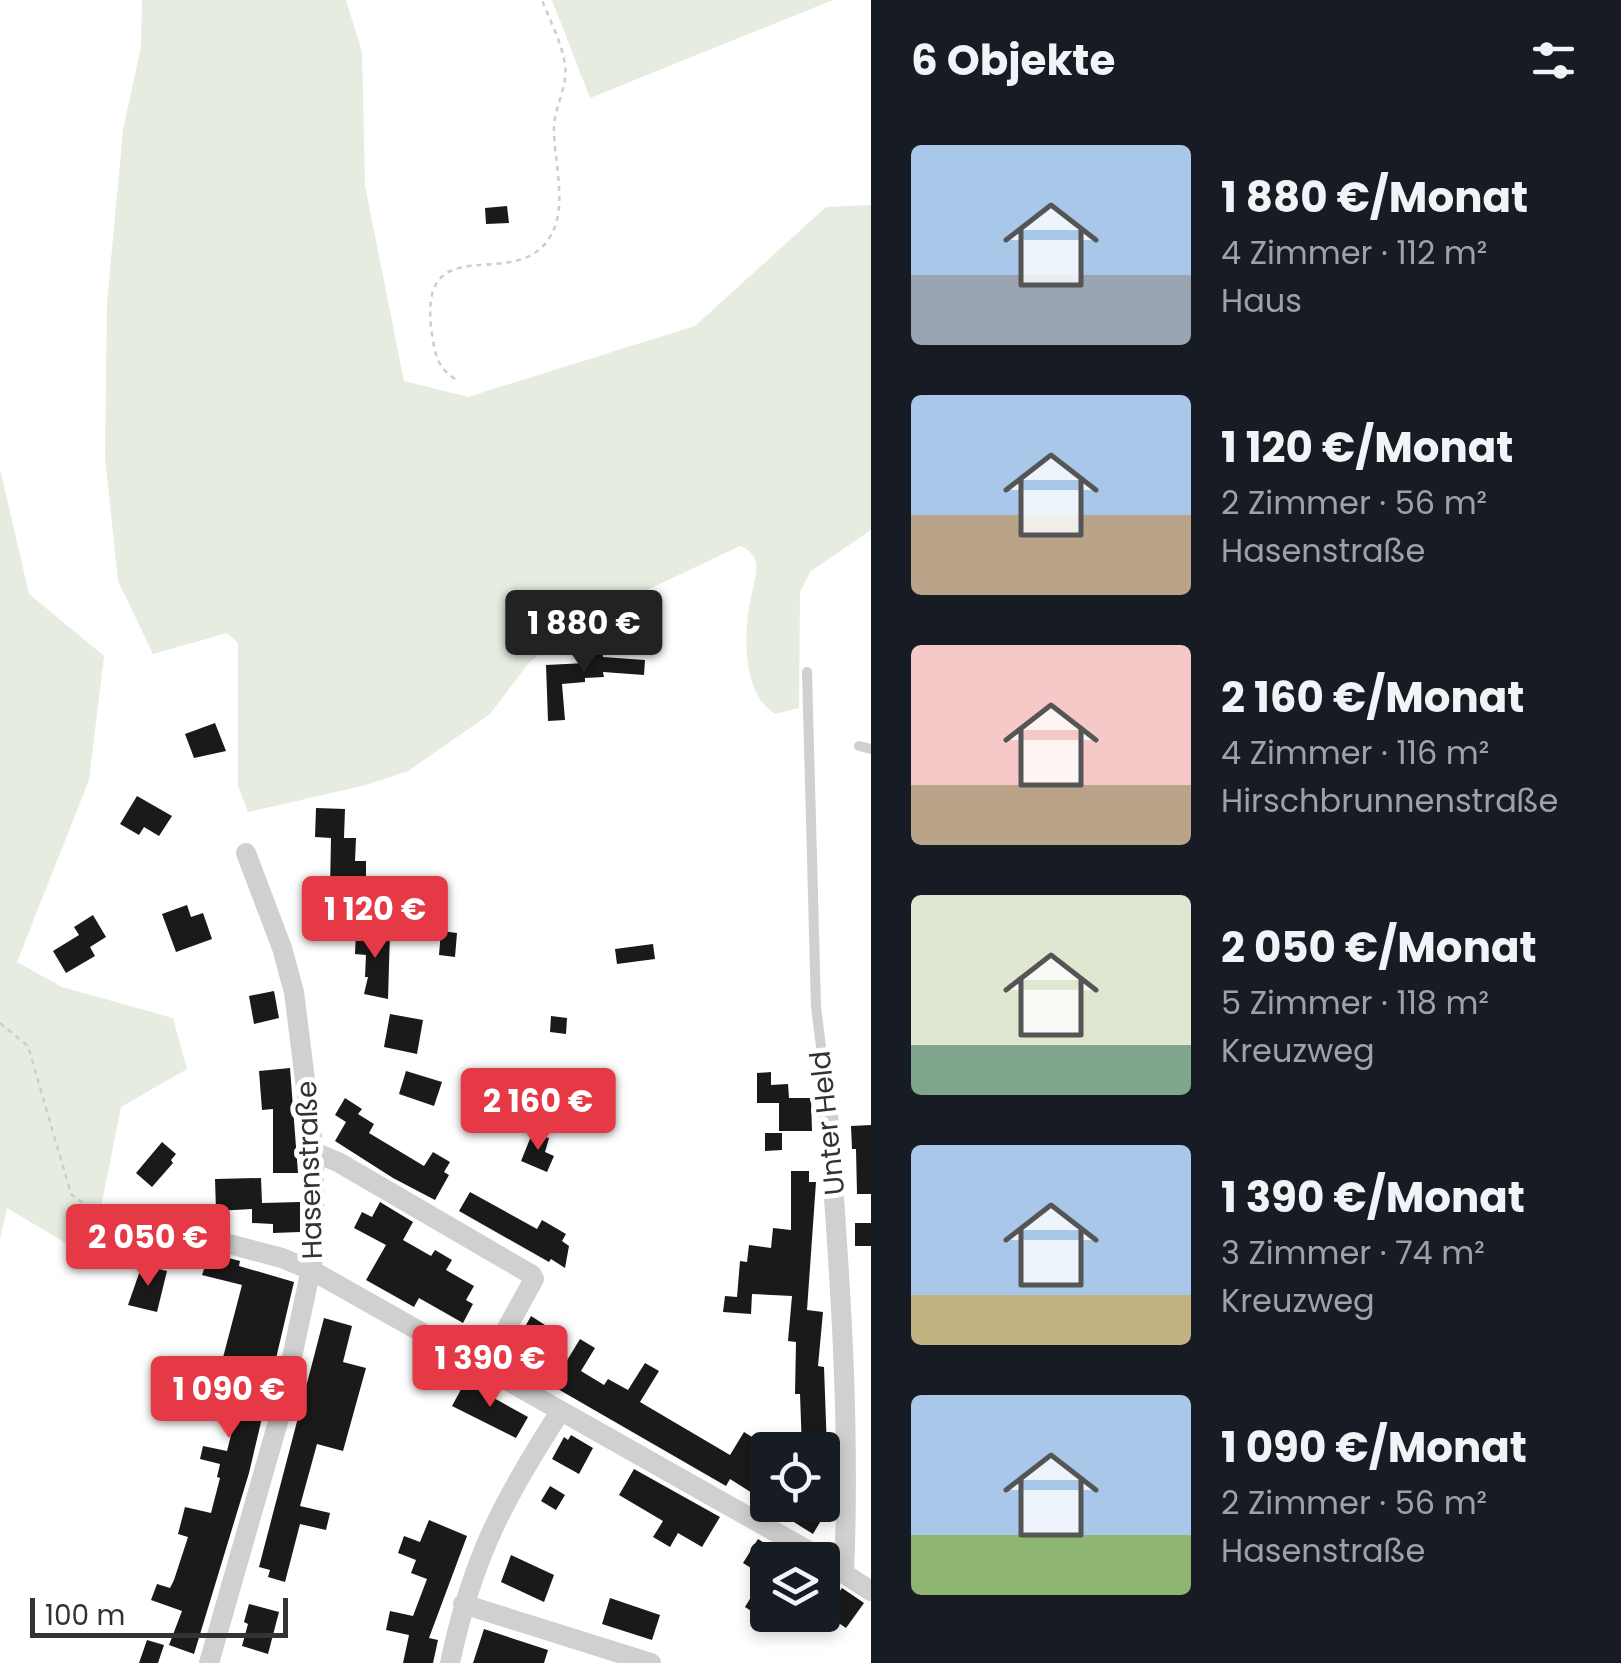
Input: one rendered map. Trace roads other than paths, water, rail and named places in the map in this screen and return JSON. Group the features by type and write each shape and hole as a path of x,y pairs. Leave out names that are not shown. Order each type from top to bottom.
{"street":[{"name":"Hasenstraße","path":"209,1663 262,1484 313,1270 314,1152 294,992 282,948 246,853"},
{"name":"Unter Held","path":"826,1087 846,1386 848,1484 844,1574"},
{"path":"314,1152 532,1274 534,1279 486,1368"},
{"path":"195,1235 313,1270 871,1591"},
{"path":"450,1663 463,1604 488,1532 560,1412"},
{"path":"463,1604 651,1663"}],"lane":[{"name":"Unter Held","path":"807,672 816,1007 826,1087"}]}
